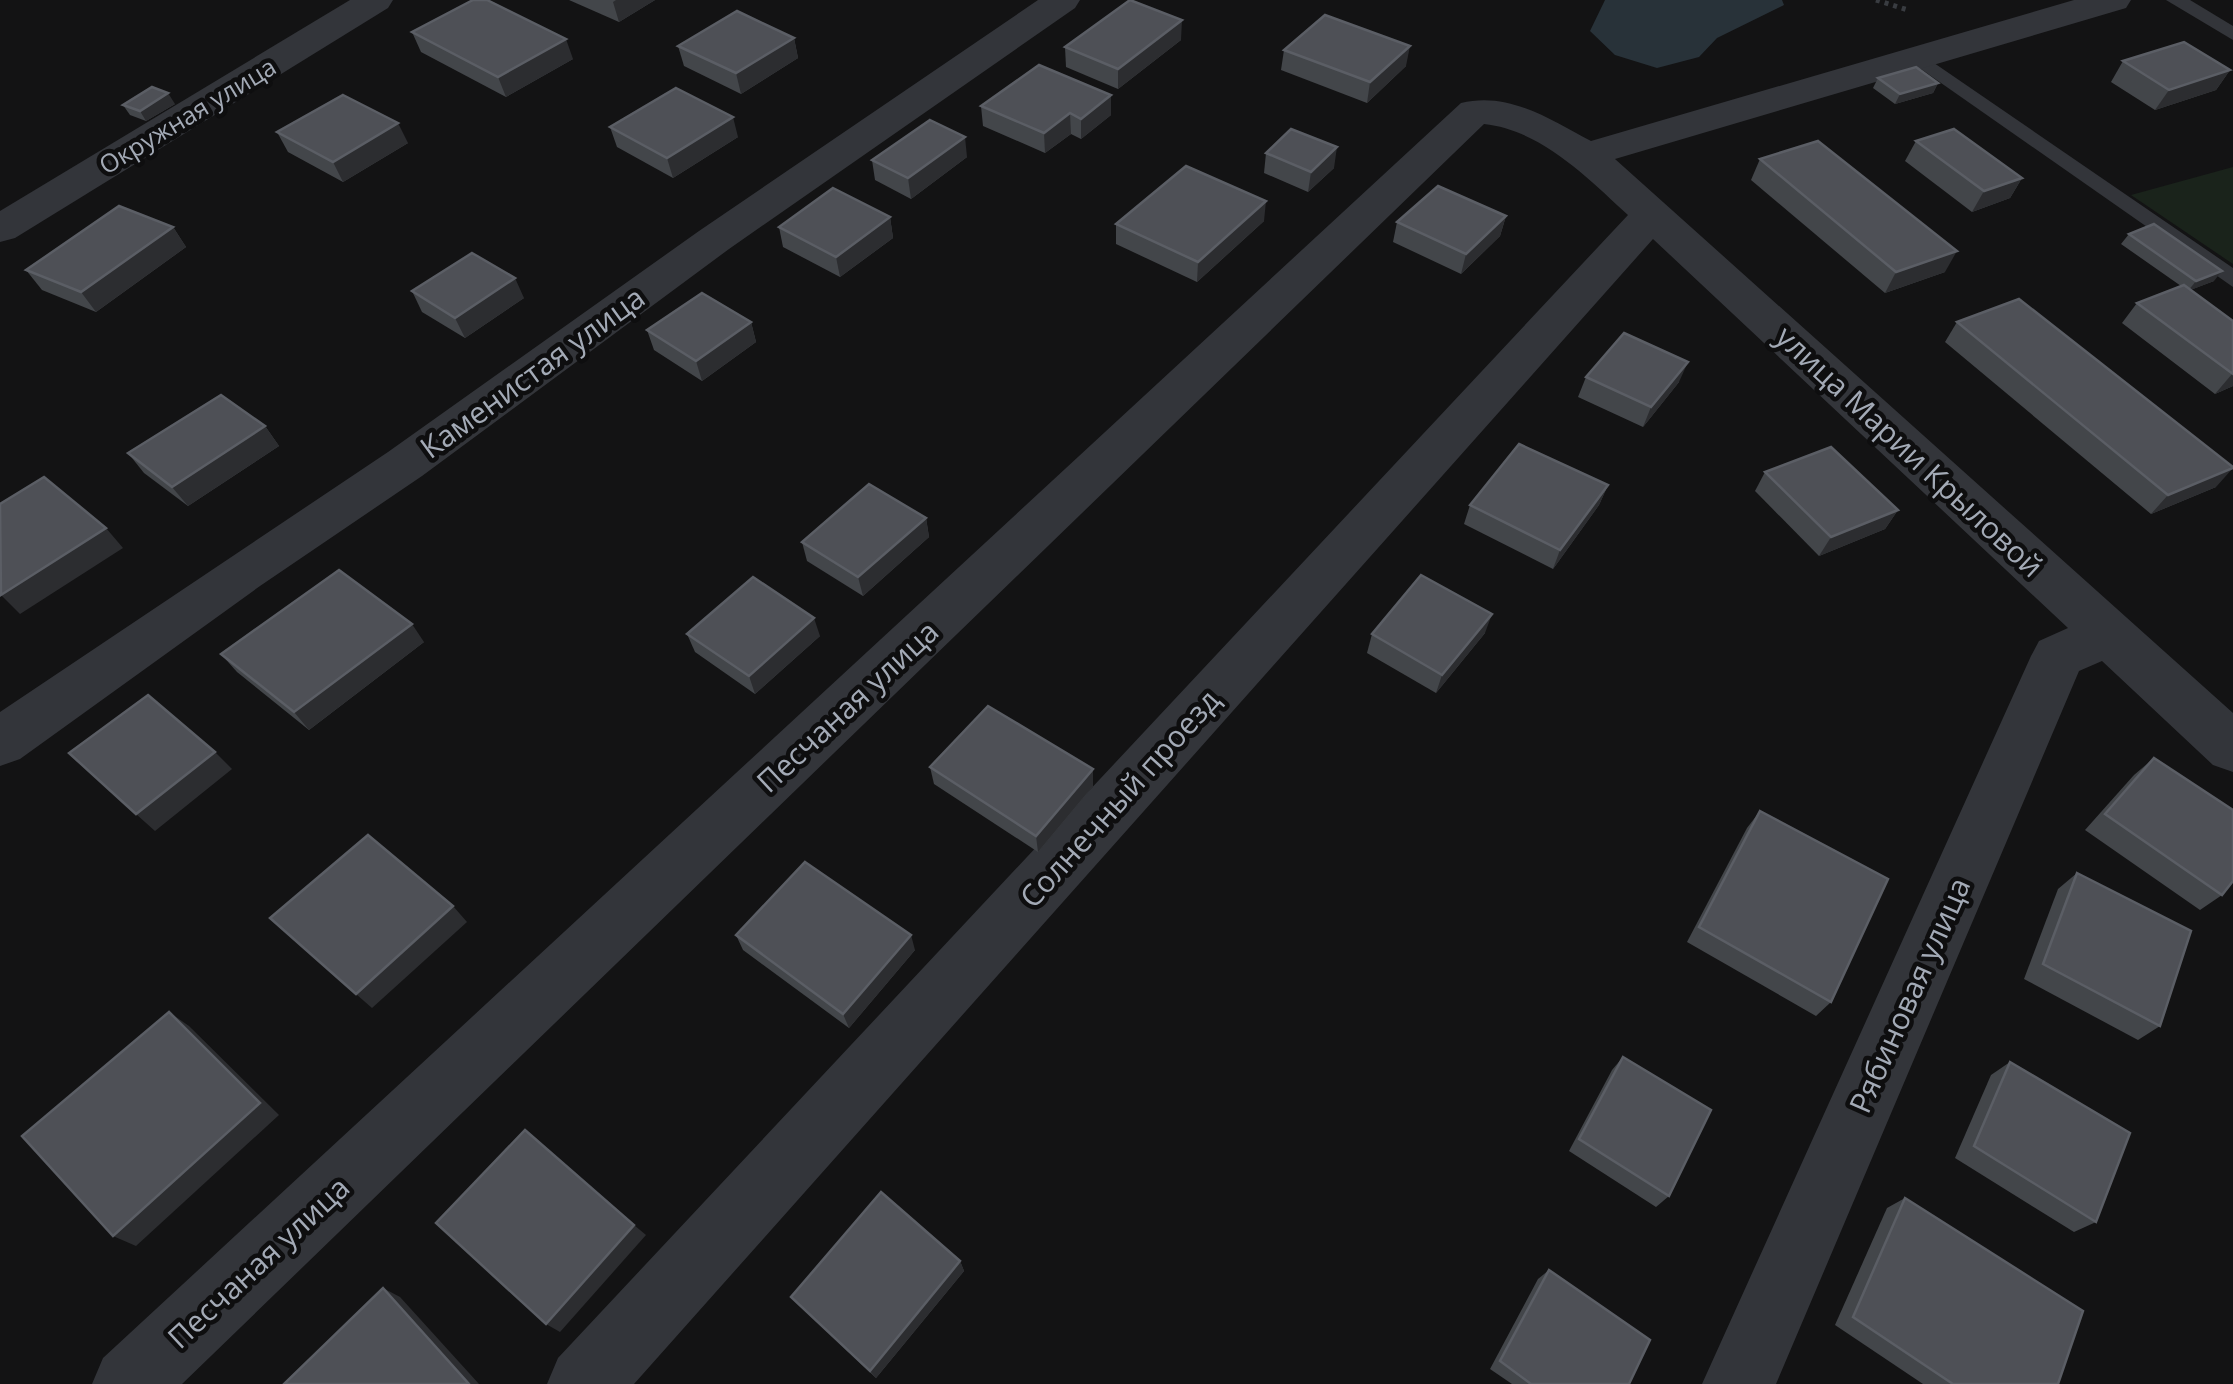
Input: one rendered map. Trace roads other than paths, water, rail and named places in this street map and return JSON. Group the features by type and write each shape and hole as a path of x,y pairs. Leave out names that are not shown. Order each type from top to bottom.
{"street":[{"name":"Окружная улица","path":"0,229 375,0"},
{"name":"Каменистая улица","path":"0,742 242,572 406,464 714,240 1062,0"},
{"path":"1587,154 2113,0"},
{"name":"Песчаная улица","path":"130,1384 1475,111 1511,115 1587,154"},
{"name":"улица Марии Крыловой","path":"1587,154 2233,748"},
{"name":"Солнечный проезд","path":"584,1384 1653,213"},
{"name":"Рябиновая улица","path":"1739,1384 2058,656 2107,635"}],"lane":[{"path":"2176,0 2233,34"},
{"path":"1918,58 2233,279"}]}
